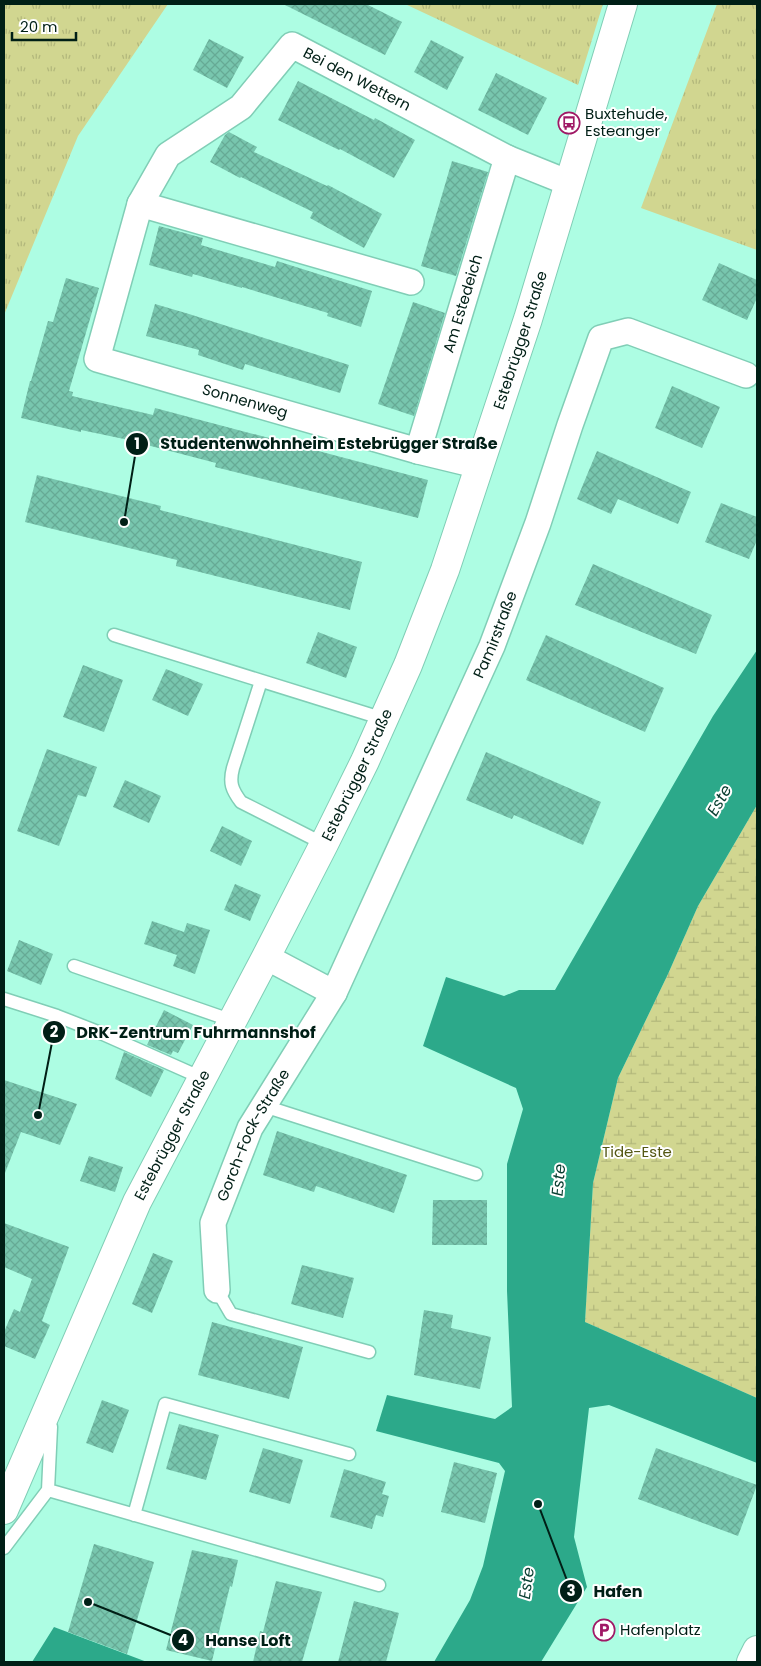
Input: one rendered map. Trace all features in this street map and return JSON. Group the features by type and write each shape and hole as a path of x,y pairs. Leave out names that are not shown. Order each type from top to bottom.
{"street":[{"name":"Estebrügger Straße","path":"4,1510 137,1202 324,844 365,761 408,665 445,570 528,319 623,4"},
{"name":"Bei den Wettern","path":"97,359 140,204 168,155 242,107 292,45 507,158 569,183"},
{"name":"Am Estedeich","path":"418,450 507,158"},
{"path":"140,204 410,282"},
{"name":"Pamirstraße","path":"334,992 492,646 538,522 601,338 628,331 746,375"},
{"name":"Sonnenweg","path":"97,359 480,466"},
{"path":"266,957 334,992"},
{"name":"Gorch-Fock-Straße","path":"217,1290 213,1223 250,1128 334,992"},
{"path":"751,1662 757,1650"}],"lane":[{"path":"114,635 384,719"},
{"path":"261,681 232,768 230,778 232,790 241,802 324,844"},
{"path":"74,966 232,1021"},
{"path":"4,999 57,1016 103,1034 202,1078"},
{"path":"264,1106 476,1174"},
{"path":"217,1290 232,1314 369,1352"},
{"path":"134,1515 165,1404 349,1454"},
{"path":"4,1548 48,1490 51,1427 41,1422"},
{"path":"48,1490 379,1585"}],"green space":[{"path":"4,4 168,4 78,136 4,315"},
{"path":"405,4 603,4 578,85"},
{"path":"717,4 757,4 757,250 641,208"},
{"name":"Tide-Este","path":"757,805 757,1398 585,1322 593,1183 618,1078 698,906"}],"water":[{"name":"Este","path":"757,650 757,805 698,906 618,1078 593,1183 585,1322 757,1398 757,1463 609,1405 589,1408 574,1537 587,1587 541,1662 434,1662 470,1600 483,1566 505,1471 499,1463 376,1431 387,1395 495,1419 512,1407 507,1291 507,1164 523,1109 516,1088 423,1046 446,977 504,996 519,990 555,990 713,716"},
{"path":"54,1627 147,1662 32,1662"}],"building":[{"path":"283,4 366,4 402,22 385,55"},
{"path":"209,39 244,57 227,88 193,70"},
{"path":"431,40 464,57 447,90 414,72"},
{"path":"496,73 547,98 528,135 478,110"},
{"path":"298,81 374,120 375,118 415,140 394,178 340,149 278,120"},
{"path":"229,132 257,147 254,152 328,185 382,214 364,248 310,218 313,212 210,162 225,135"},
{"path":"452,161 488,172 456,276 421,266"},
{"path":"159,226 203,238 201,245 275,267 277,261 372,291 361,327 327,316 328,313 242,287 193,274 192,277 149,265"},
{"path":"719,263 757,280 757,298 747,320 702,300"},
{"path":"66,278 99,288 69,391 73,392 72,396 153,415 155,408 428,480 418,518 215,467 216,463 124,439 81,430 81,432 21,418 48,321 53,322"},
{"path":"413,302 445,313 414,416 378,404"},
{"path":"155,304 349,365 340,393 245,364 243,370 198,355 199,350 146,336"},
{"path":"672,386 720,407 702,448 655,428"},
{"path":"597,451 691,492 678,524 618,499 611,514 577,499"},
{"path":"37,475 161,506 160,510 362,562 350,610 176,566 177,560 25,522"},
{"path":"721,503 757,517 757,540 749,559 705,542"},
{"path":"593,564 712,615 696,654 575,605"},
{"path":"318,632 357,647 346,678 306,663"},
{"path":"546,635 664,688 645,732 526,680"},
{"path":"83,665 123,680 104,732 63,717"},
{"path":"166,669 203,684 188,716 152,700"},
{"path":"47,749 97,767 86,797 78,795 59,846 17,831"},
{"path":"486,752 601,802 583,845 514,815 512,819 466,800"},
{"path":"125,780 161,796 149,823 113,807"},
{"path":"222,826 252,841 241,866 210,851"},
{"path":"235,884 261,895 250,921 224,910"},
{"path":"152,921 184,932 187,923 210,930 195,974 173,966 177,955 144,944"},
{"path":"19,940 53,954 41,985 7,971"},
{"path":"164,1010 193,1025 178,1053 173,1051 171,1055 147,1045"},
{"path":"124,1052 164,1070 151,1097 115,1079"},
{"path":"4,1080 77,1104 60,1145 21,1132 5,1173 4,1173"},
{"path":"277,1131 407,1175 394,1213 316,1186 314,1192 263,1175"},
{"path":"89,1156 123,1167 115,1192 80,1181"},
{"path":"433,1200 487,1200 487,1245 432,1245"},
{"path":"4,1223 69,1247 42,1321 50,1325 35,1359 4,1346 4,1332 14,1309 20,1312 32,1279 4,1267"},
{"path":"153,1253 173,1261 152,1313 132,1304"},
{"path":"302,1265 354,1278 343,1318 291,1304"},
{"path":"424,1310 453,1315 451,1328 491,1337 480,1389 414,1375"},
{"path":"212,1322 303,1347 289,1399 198,1375"},
{"path":"102,1400 129,1410 113,1453 86,1443"},
{"path":"179,1424 219,1435 206,1480 166,1469"},
{"path":"263,1448 303,1460 290,1504 249,1492"},
{"path":"656,1448 757,1485 738,1536 638,1499"},
{"path":"454,1462 497,1473 485,1523 441,1512"},
{"path":"344,1469 386,1482 382,1494 389,1496 383,1517 376,1515 372,1529 330,1517"},
{"path":"94,1544 154,1562 127,1654 68,1632"},
{"path":"192,1550 238,1560 212,1661 166,1650"},
{"path":"276,1581 322,1592 302,1662 253,1662 260,1631 263,1632"},
{"path":"354,1601 399,1613 386,1662 338,1662"}],"place":[{"name":"Buxtehude, Esteanger","path":"569,123"},
{"name":"Studentenwohnheim Estebrügger Straße","path":"124,522"},
{"name":"DRK-Zentrum Fuhrmannshof","path":"38,1115"},
{"name":"Hafen","path":"538,1504"},
{"name":"Hanse Loft","path":"88,1602"},
{"name":"Hafenplatz","path":"604,1630"}]}
